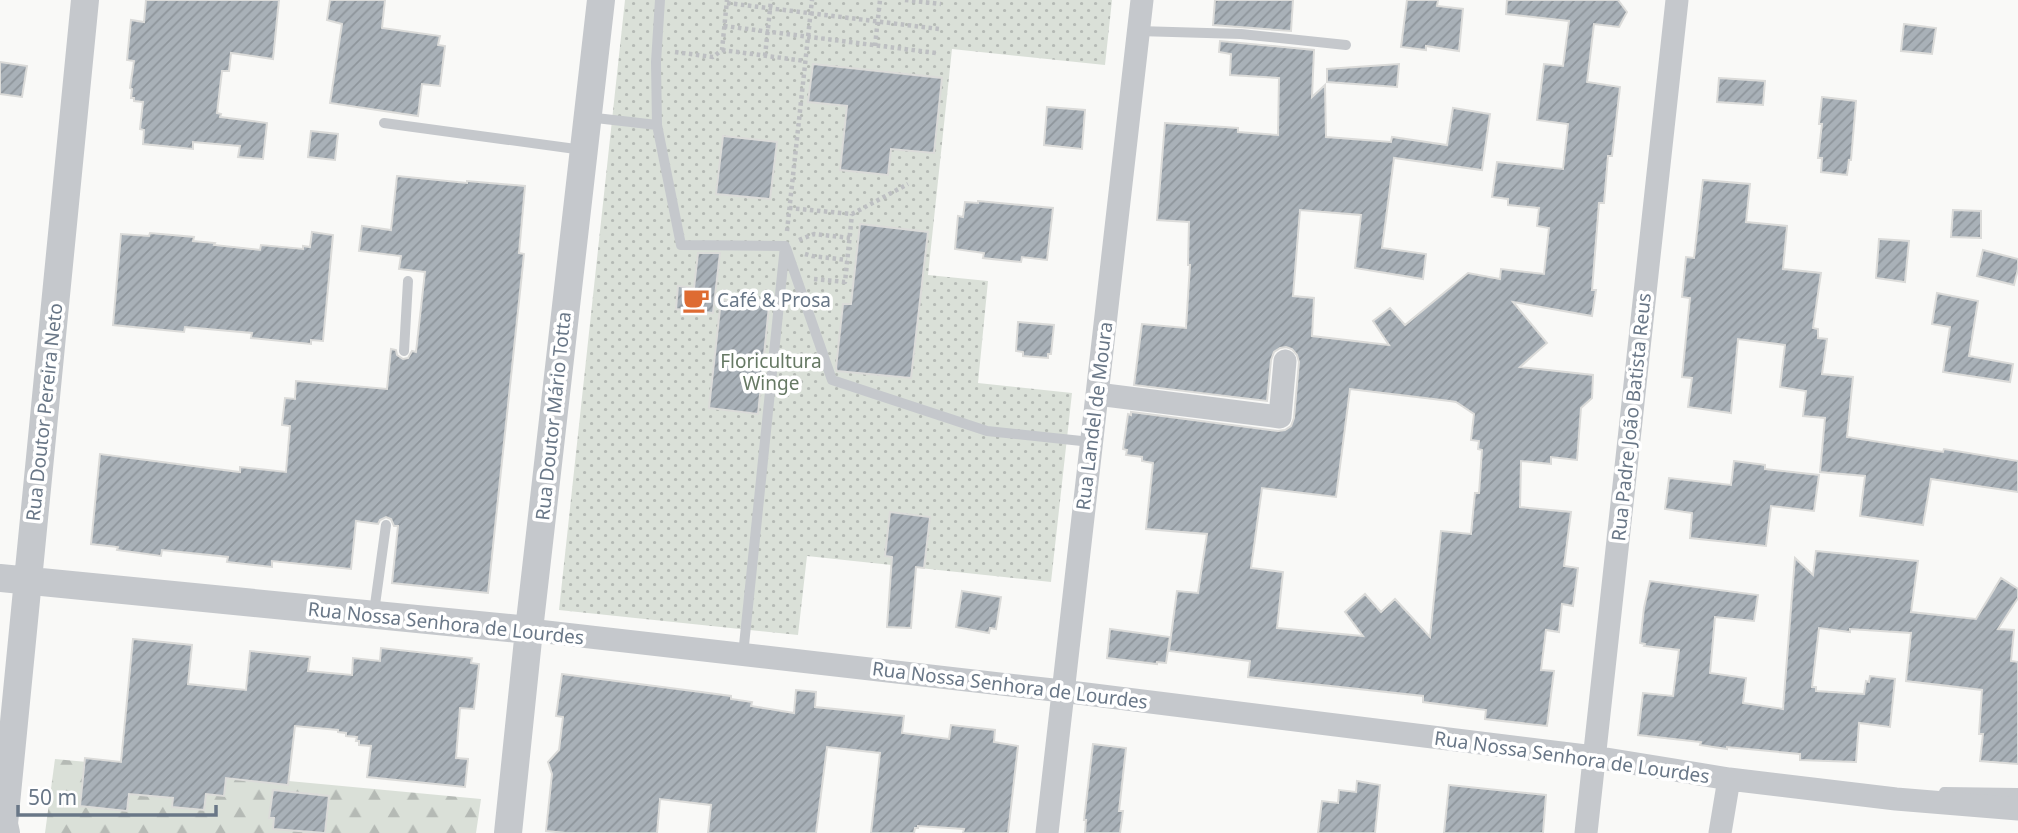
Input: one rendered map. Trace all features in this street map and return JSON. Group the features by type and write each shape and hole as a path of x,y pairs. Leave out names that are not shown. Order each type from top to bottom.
{"street":[{"name":"Rua Doutor Pereira Neto","path":"3,828 13,580 85,0"},
{"name":"Rua Doutor Mário Totta","path":"508,833 601,0"},
{"name":"Rua Landel de Moura","path":"1047,833 1142,0"},
{"name":"Rua Padre João Batista Reus","path":"1586,833 1677,0"},
{"path":"1097,394 1280,417 1285,361"},
{"name":"Rua Nossa Senhora de Lourdes","path":"13,580 529,630 743,654 1594,757 1729,779 1896,799 2018,808"},
{"path":"1720,833 1729,779"}],"lane":[{"path":"660,0 656,50 657,125 681,245 785,246"},
{"path":"1138,31 1241,34 1346,45"},
{"path":"587,117 657,125"},
{"path":"384,123 584,150"},
{"path":"785,246 832,380 987,431 1091,442"},
{"path":"743,654 785,246"},
{"path":"404,351 408,281"},
{"path":"374,615 386,525"},
{"path":"1896,799 1922,792 2018,793"}],"path":[{"path":"765,56 771,0"},
{"path":"785,246 812,0"},
{"path":"875,46 880,0"},
{"path":"905,0 941,4"},
{"path":"722,50 727,1 939,30"},
{"path":"724,26 936,53"},
{"path":"656,50 713,57 722,50 805,61"},
{"path":"789,208 852,214 908,184"},
{"path":"796,277 845,282 852,214"},
{"path":"785,246 814,234 850,238"},
{"path":"785,246 812,256 847,260"}],"green space":[{"name":"Floricultura Winge","path":"625,0 1112,0 1105,65 952,49 928,275 988,281 978,383 1072,393 1051,582 807,556 798,635 559,610"},
{"path":"55,759 481,799 476,833 45,833"}],"building":[{"path":"146,0 279,0 273,59 231,53 229,71 222,71 217,113 221,114 220,117 267,123 263,159 238,157 240,146 193,142 193,149 143,144 144,130 140,129 143,102 131,98 134,61 127,60 131,20 144,22"},
{"path":"330,0 385,0 382,28 440,36 438,45 445,46 440,86 422,84 418,116 330,103 342,24 327,20"},
{"path":"1215,0 1293,0 1291,31 1213,25"},
{"path":"1407,0 1438,0 1437,6 1463,9 1459,51 1426,46 1426,50 1401,47"},
{"path":"1507,0 1618,0 1627,12 1619,27 1594,24 1587,82 1620,87 1612,156 1608,156 1604,203 1599,203 1592,290 1596,290 1592,316 1513,302 1547,343 1520,367 1593,375 1592,398 1581,408 1577,460 1551,457 1551,464 1521,461 1520,507 1571,512 1564,566 1578,568 1573,606 1562,604 1559,632 1546,630 1541,670 1554,671 1547,726 1485,719 1486,710 1423,702 1423,696 1248,677 1250,661 1169,651 1177,591 1198,593 1207,534 1146,529 1153,463 1142,461 1142,457 1126,455 1127,450 1123,449 1128,414 1131,415 1131,412 1285,430 1291,426 1294,418 1299,362 1292,349 1280,348 1274,352 1267,401 1134,385 1142,324 1186,328 1190,265 1189,222 1157,220 1165,123 1238,128 1238,132 1278,135 1279,78 1230,75 1231,54 1219,52 1220,41 1314,50 1312,97 1325,85 1326,137 1391,142 1392,137 1447,145 1453,108 1490,114 1482,170 1394,158 1382,248 1426,254 1423,279 1355,268 1361,215 1300,210 1293,296 1314,298 1312,336 1389,345 1373,321 1390,308 1405,325 1468,273 1500,279 1501,269 1544,274 1549,228 1537,226 1539,208 1508,205 1508,199 1492,197 1497,162 1563,169 1568,124 1537,120 1544,64 1563,66 1569,21 1506,14","holes":["1350,389 1456,402 1474,414 1471,440 1479,441 1478,449 1482,450 1479,493 1475,493 1471,534 1441,531 1430,637 1395,599 1381,612 1365,594 1345,612 1363,636 1277,628 1283,572 1251,568 1262,488 1336,497"]},
{"path":"1904,24 1936,28 1932,54 1901,51"},
{"path":"0,62 27,66 22,97 0,94"},
{"path":"813,64 942,78 934,153 891,149 888,175 840,170 847,106 808,102"},
{"path":"1399,64 1397,87 1327,82 1327,69"},
{"path":"1719,78 1765,81 1763,105 1717,102"},
{"path":"1822,97 1856,101 1851,160 1847,175 1821,172 1822,158 1818,158"},
{"path":"1047,107 1085,110 1082,149 1044,145"},
{"path":"311,131 338,134 335,160 308,157"},
{"path":"723,136 777,142 770,199 716,194"},
{"path":"397,176 525,186 519,253 524,254 488,593 392,583 398,526 394,526 391,519 386,517 378,524 356,521 351,569 272,561 272,567 227,562 228,557 162,550 161,556 91,544 100,454 240,472 240,467 286,472 290,426 282,425 285,398 295,399 296,381 387,389 391,349 396,350 397,355 403,359 408,358 412,351 416,352 425,272 399,269 401,256 359,251 362,226 391,230"},
{"path":"1703,180 1750,184 1746,222 1787,226 1783,269 1821,273 1813,328 1818,329 1818,338 1827,339 1822,374 1853,377 1847,437 2018,461 2018,492 1931,479 1923,525 1860,516 1865,476 1820,472 1825,418 1803,416 1806,391 1780,387 1785,345 1738,339 1731,413 1688,407 1692,378 1682,377 1690,298 1682,297 1686,257 1694,258"},
{"path":"965,202 1053,208 1047,260 1022,257 1021,262 983,258 984,253 955,249 958,216 963,217"},
{"path":"1953,210 1981,211 1981,238 1951,237"},
{"path":"860,224 928,232 911,378 837,371 836,368 843,304 851,304"},
{"path":"312,232 333,235 323,341 311,340 311,344 251,338 252,333 185,327 184,332 113,325 121,234 149,236 150,233 194,237 193,241 260,250 261,245 303,249 303,246 310,247"},
{"path":"1879,239 1909,241 1905,282 1876,278"},
{"path":"1983,250 2018,259 2014,285 1977,276"},
{"path":"698,253 720,253 713,313 676,309 678,286 694,288"},
{"path":"1937,293 1978,301 1969,356 2013,364 2010,382 1943,372 1950,327 1932,324"},
{"path":"721,300 769,306 758,414 709,408"},
{"path":"1018,322 1054,325 1051,354 1048,354 1048,358 1023,356 1023,352 1016,351"},
{"path":"1734,461 1765,465 1765,469 1819,475 1814,511 1771,506 1766,546 1690,538 1692,513 1665,509 1669,478 1731,485"},
{"path":"890,512 930,517 924,568 916,567 911,628 887,627 892,557 885,556"},
{"path":"1816,551 1918,561 1911,612 1976,619 2001,578 2018,589 2018,598 1998,629 2014,630 2011,661 2018,662 2018,764 1980,761 1983,734 1979,734 1982,690 1906,681 1911,633 1850,629 1850,632 1819,628 1812,687 1816,687 1816,691 1864,694 1866,681 1869,682 1870,676 1895,679 1890,727 1859,723 1856,762 1800,760 1800,754 1727,749 1700,745 1701,742 1638,735 1643,693 1673,696 1679,650 1644,646 1645,644 1640,643 1650,581 1758,595 1754,621 1715,617 1710,673 1746,678 1743,703 1783,709 1795,558 1813,575"},
{"path":"962,591 1001,597 996,629 990,628 989,633 956,627"},
{"path":"1110,629 1170,637 1166,663 1107,658"},
{"path":"133,639 192,645 188,684 246,690 250,651 310,657 308,671 352,675 353,658 380,661 381,648 472,658 471,663 479,664 474,709 460,708 456,758 468,759 465,787 367,777 371,746 359,745 357,737 346,736 346,733 338,730 295,726 288,785 226,778 224,796 206,794 204,810 172,807 173,798 129,794 127,811 80,806 85,758 121,762"},
{"path":"562,674 731,696 731,699 752,702 751,706 794,713 796,690 816,692 815,707 904,716 902,733 949,739 951,725 995,730 994,742 1018,746 1008,833 963,833 964,829 918,826 914,833 871,833 880,753 827,747 816,833 708,833 711,805 660,799 657,833 546,831 552,774 548,762 559,750 563,717 556,716"},
{"path":"1093,744 1126,748 1119,811 1123,811 1120,833 1085,833 1084,820"},
{"path":"1357,781 1380,785 1375,833 1318,833 1322,801 1338,803 1339,790 1356,792"},
{"path":"1449,785 1546,795 1543,833 1444,833"},
{"path":"273,790 329,796 325,833 273,829 274,818 269,818"}],"place":[{"name":"Café & Prosa","path":"696,300"}]}
